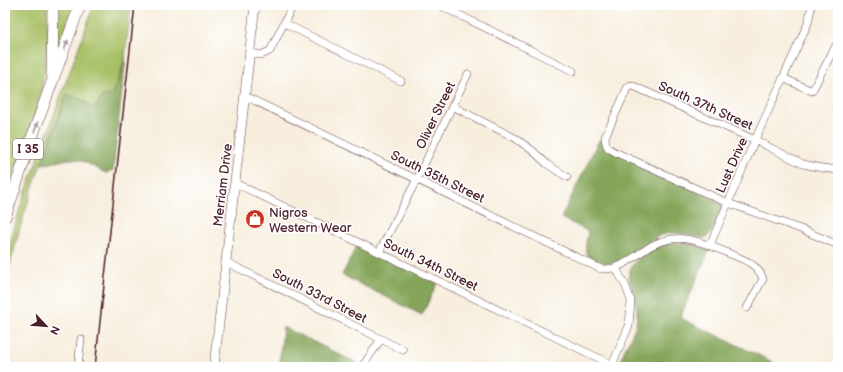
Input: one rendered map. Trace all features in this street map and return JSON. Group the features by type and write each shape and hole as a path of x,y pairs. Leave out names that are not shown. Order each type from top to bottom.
{"highway":[{"path":"52,81 53,5"},
{"name":"I 35","path":"5,217 80,5"}],"main road":[{"name":"Merriam Drive","path":"214,367 255,5"}],"street":[{"path":"250,53 261,55 270,51 292,5"},
{"path":"439,5 573,71"},
{"name":"Lust Drive","path":"710,245 755,140 808,23 812,5"},
{"path":"284,23 401,81"},
{"path":"783,78 812,91 836,47"},
{"name":"Oliver Street","path":"379,252 417,179 468,74"},
{"name":"South 37th Street","path":"728,203 608,149 605,137 606,133 627,88 632,85 755,140 803,164 838,170"},
{"name":"South 35th Street","path":"245,96 601,269 607,270 619,267"},
{"path":"452,106 515,138 533,151 547,164 567,177"},
{"name":"South 34th Street","path":"235,183 614,366"},
{"path":"728,203 803,230 838,245"},
{"path":"614,366 629,326 631,301 619,267 656,243 668,239 680,238 701,242 748,262 760,272 763,279 747,308"},
{"name":"South 33rd Street","path":"226,262 403,350"},
{"path":"78,367 81,339"},
{"path":"362,367 381,339"}],"green space":[{"path":"9,5 47,5 48,34 47,53 40,96 5,198 5,72"},
{"path":"57,5 74,5 56,54"},
{"path":"94,5 131,5 125,57 119,78 111,95 95,108 89,106 87,102 67,94 40,166 24,215 10,264 5,289 5,261 20,208"},
{"path":"125,57 113,170 106,173 75,159 42,164 67,94 87,102 89,106 95,108 102,96 111,95 119,78"},
{"path":"599,140 719,202 722,208 711,233 705,238 670,233 665,234 656,237 624,259 616,262 607,263 590,258 586,253 588,231 561,218"},
{"path":"674,242 710,249 680,318 773,362 770,367 673,367 657,362 646,367 629,367 623,364 621,361 634,329 637,317 635,296 629,278 630,271 633,264 638,259 652,249"},
{"path":"358,243 438,282 422,315 342,275"},
{"path":"283,327 365,367 279,367"}],"railway":[{"path":"95,367 135,5"}],"place":[{"name":"Nigros Western Wear","path":"255,219"}]}
